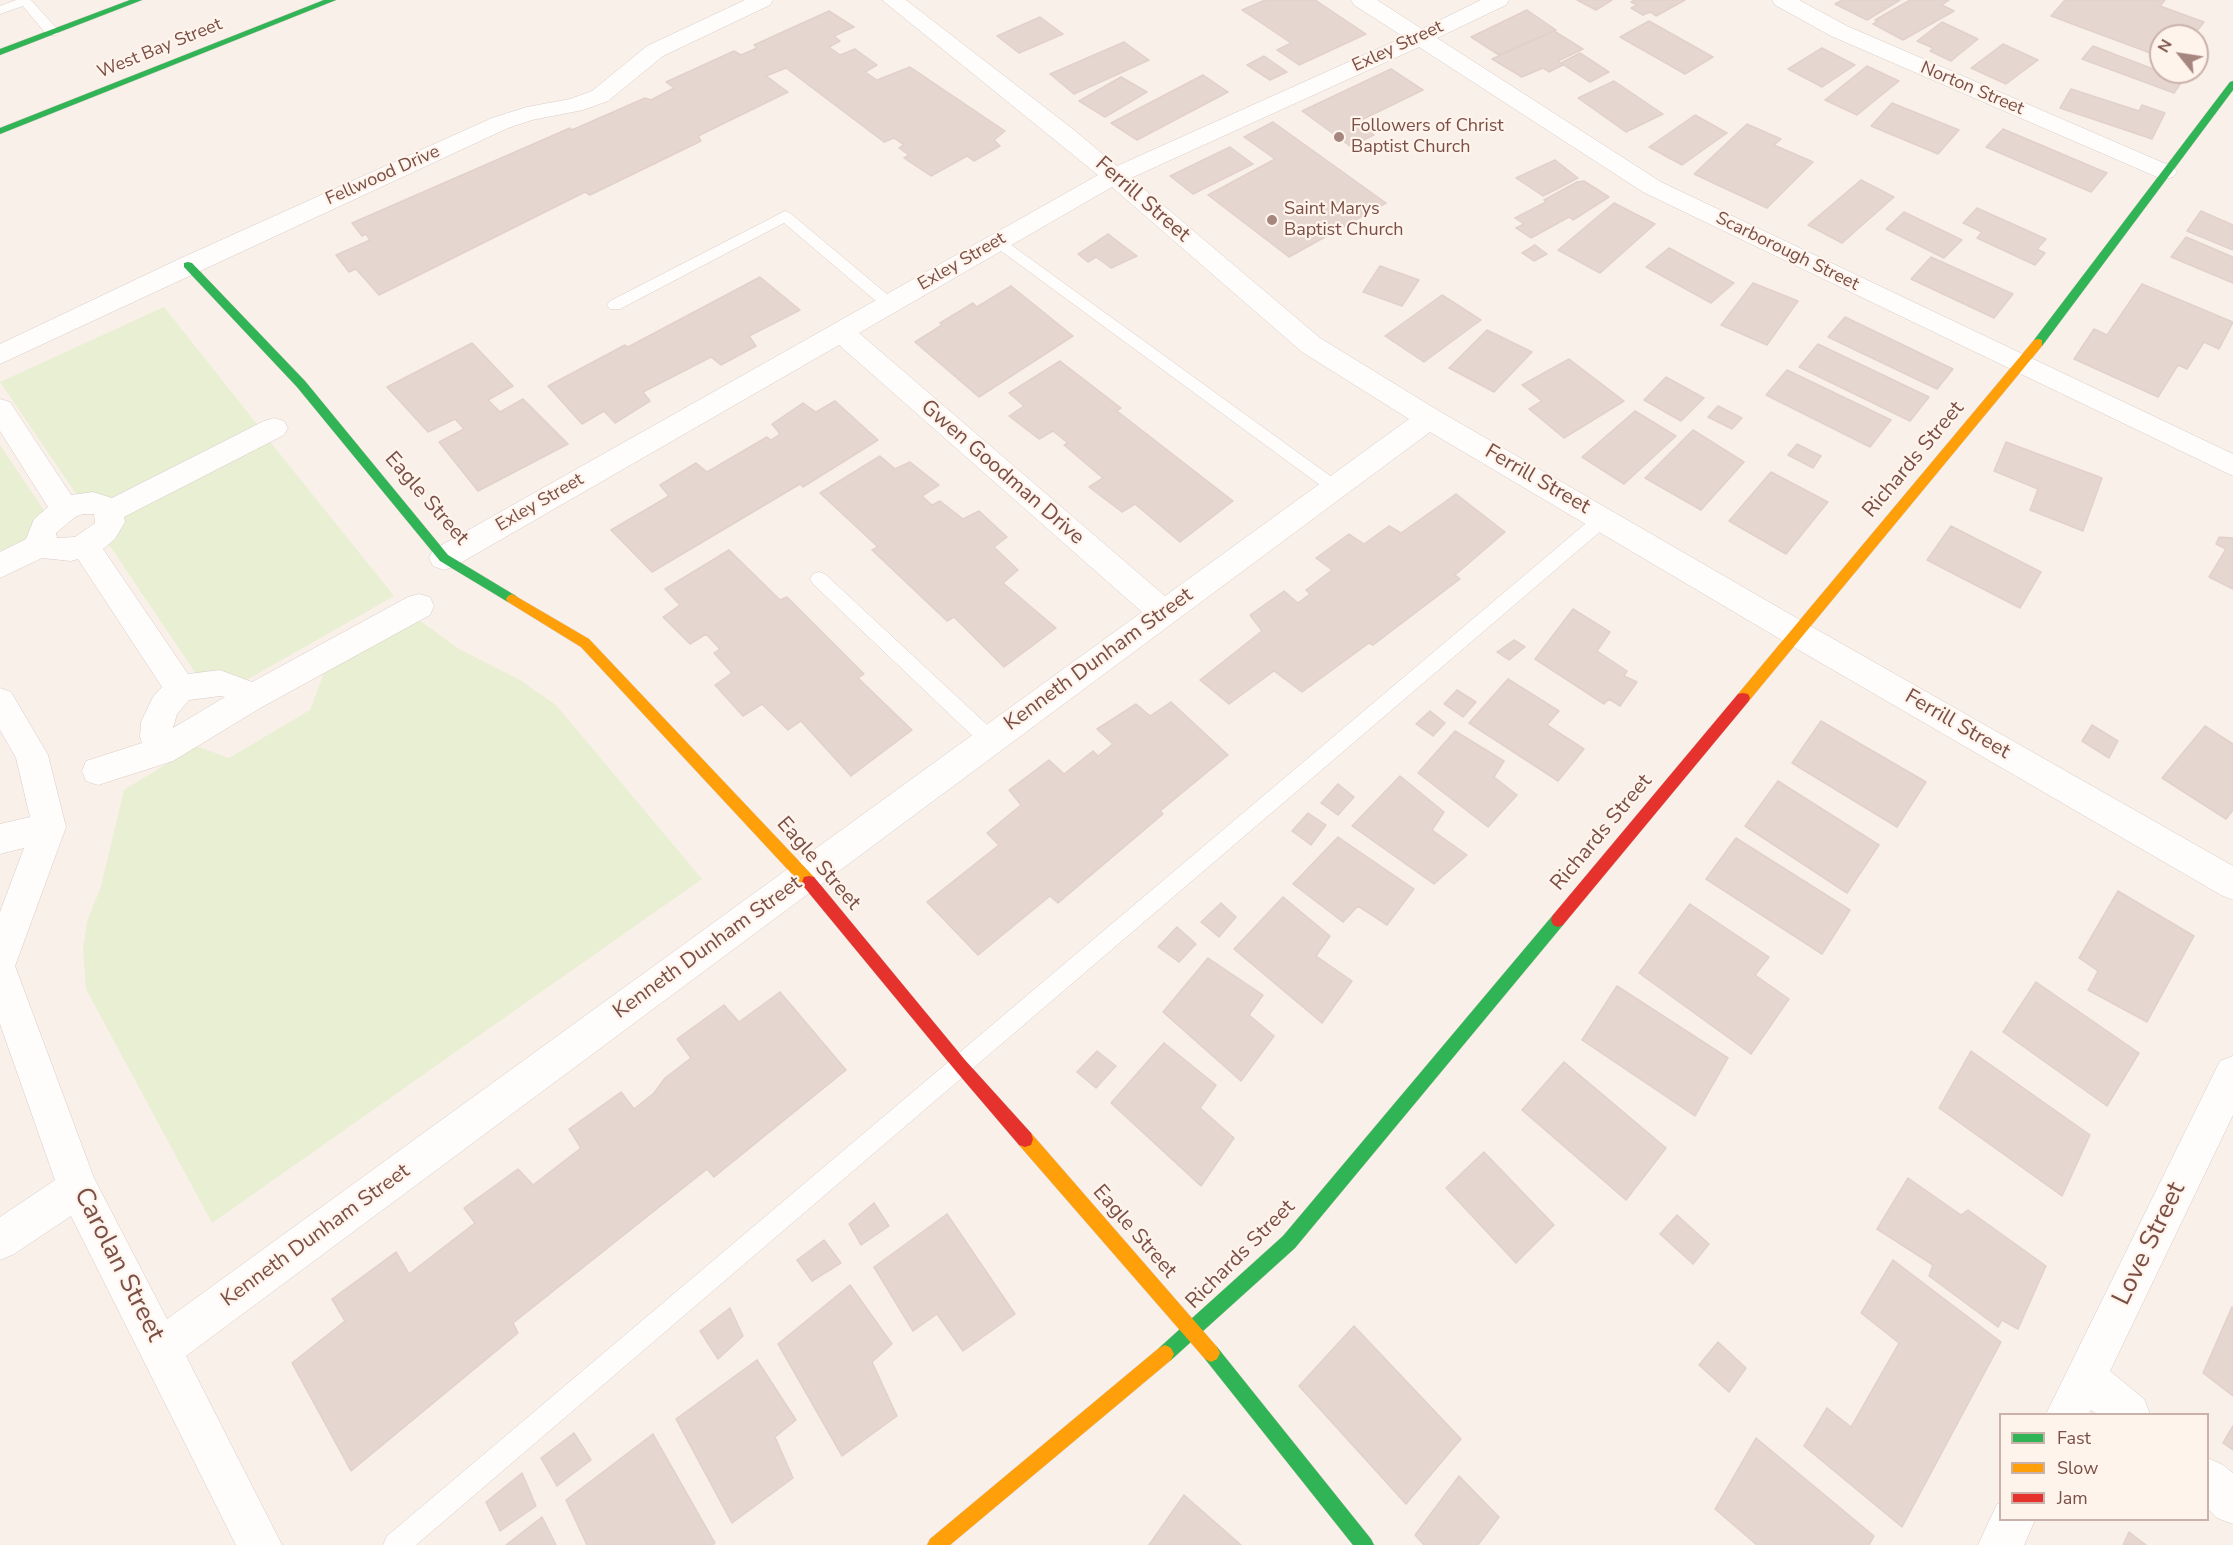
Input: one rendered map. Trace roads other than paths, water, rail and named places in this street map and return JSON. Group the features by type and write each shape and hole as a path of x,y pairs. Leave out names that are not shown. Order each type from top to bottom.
{"street":[{"path":"0,52 138,0"},
{"name":"West Bay Street","path":"0,131 332,0"},
{"name":"Fellwood Drive","path":"0,355 188,265 500,123 527,114 575,105 600,96 655,51 762,0"},
{"name":"Ferrill Street","path":"893,0 1066,135 1311,345 1429,418 1796,633 2233,884"},
{"name":"Scarborough Street","path":"1362,0 1652,187 2233,466"},
{"name":"Exley Street","path":"444,558 1114,176 1420,38 1498,0"},
{"name":"Norton Street","path":"1782,0 1839,31 2165,172"},
{"name":"Richards Street","path":"936,1545 1193,1331 1289,1242 2021,365 2233,84"},
{"name":"Eagle Street","path":"188,265 301,384 444,558 585,643 805,877 960,1065 1193,1331 1365,1545"},
{"name":"Gwen Goodman Drive","path":"841,332 1164,613"},
{"path":"0,409 65,509"},
{"name":"Kenneth Dunham Street","path":"160,1350 1429,418"},
{"path":"109,512 274,428"},
{"path":"81,503 104,506 109,512 110,522 105,531 86,546 50,549 43,544 40,537 44,527 65,509 81,503"},
{"path":"0,566 43,544"},
{"path":"86,546 180,688"},
{"path":"98,771 161,751 251,698 418,606"},
{"path":"161,751 156,737 157,722 164,706 180,688 220,683 237,688 251,698"},
{"path":"0,701 32,755 49,826 0,959"},
{"path":"0,839 49,826"},
{"name":"Carolan Street","path":"0,974 78,1188 260,1545"},
{"name":"Love Street","path":"2068,1413 2233,1074"},
{"path":"0,1240 78,1188"},
{"path":"2086,1378 2128,1413"},
{"path":"2209,1481 2233,1502"},
{"path":"2000,1545 2012,1521"}],"lane":[{"path":"0,10 24,0 52,32"},
{"path":"615,305 785,216 889,304"},
{"path":"998,242 1334,487"},
{"path":"396,1545 1603,519"},
{"path":"819,579 990,740"}],"place":[{"name":"Followers of Christ Baptist Church","path":"1339,137"},
{"name":"Saint Marys Baptist Church","path":"1272,220"}]}
